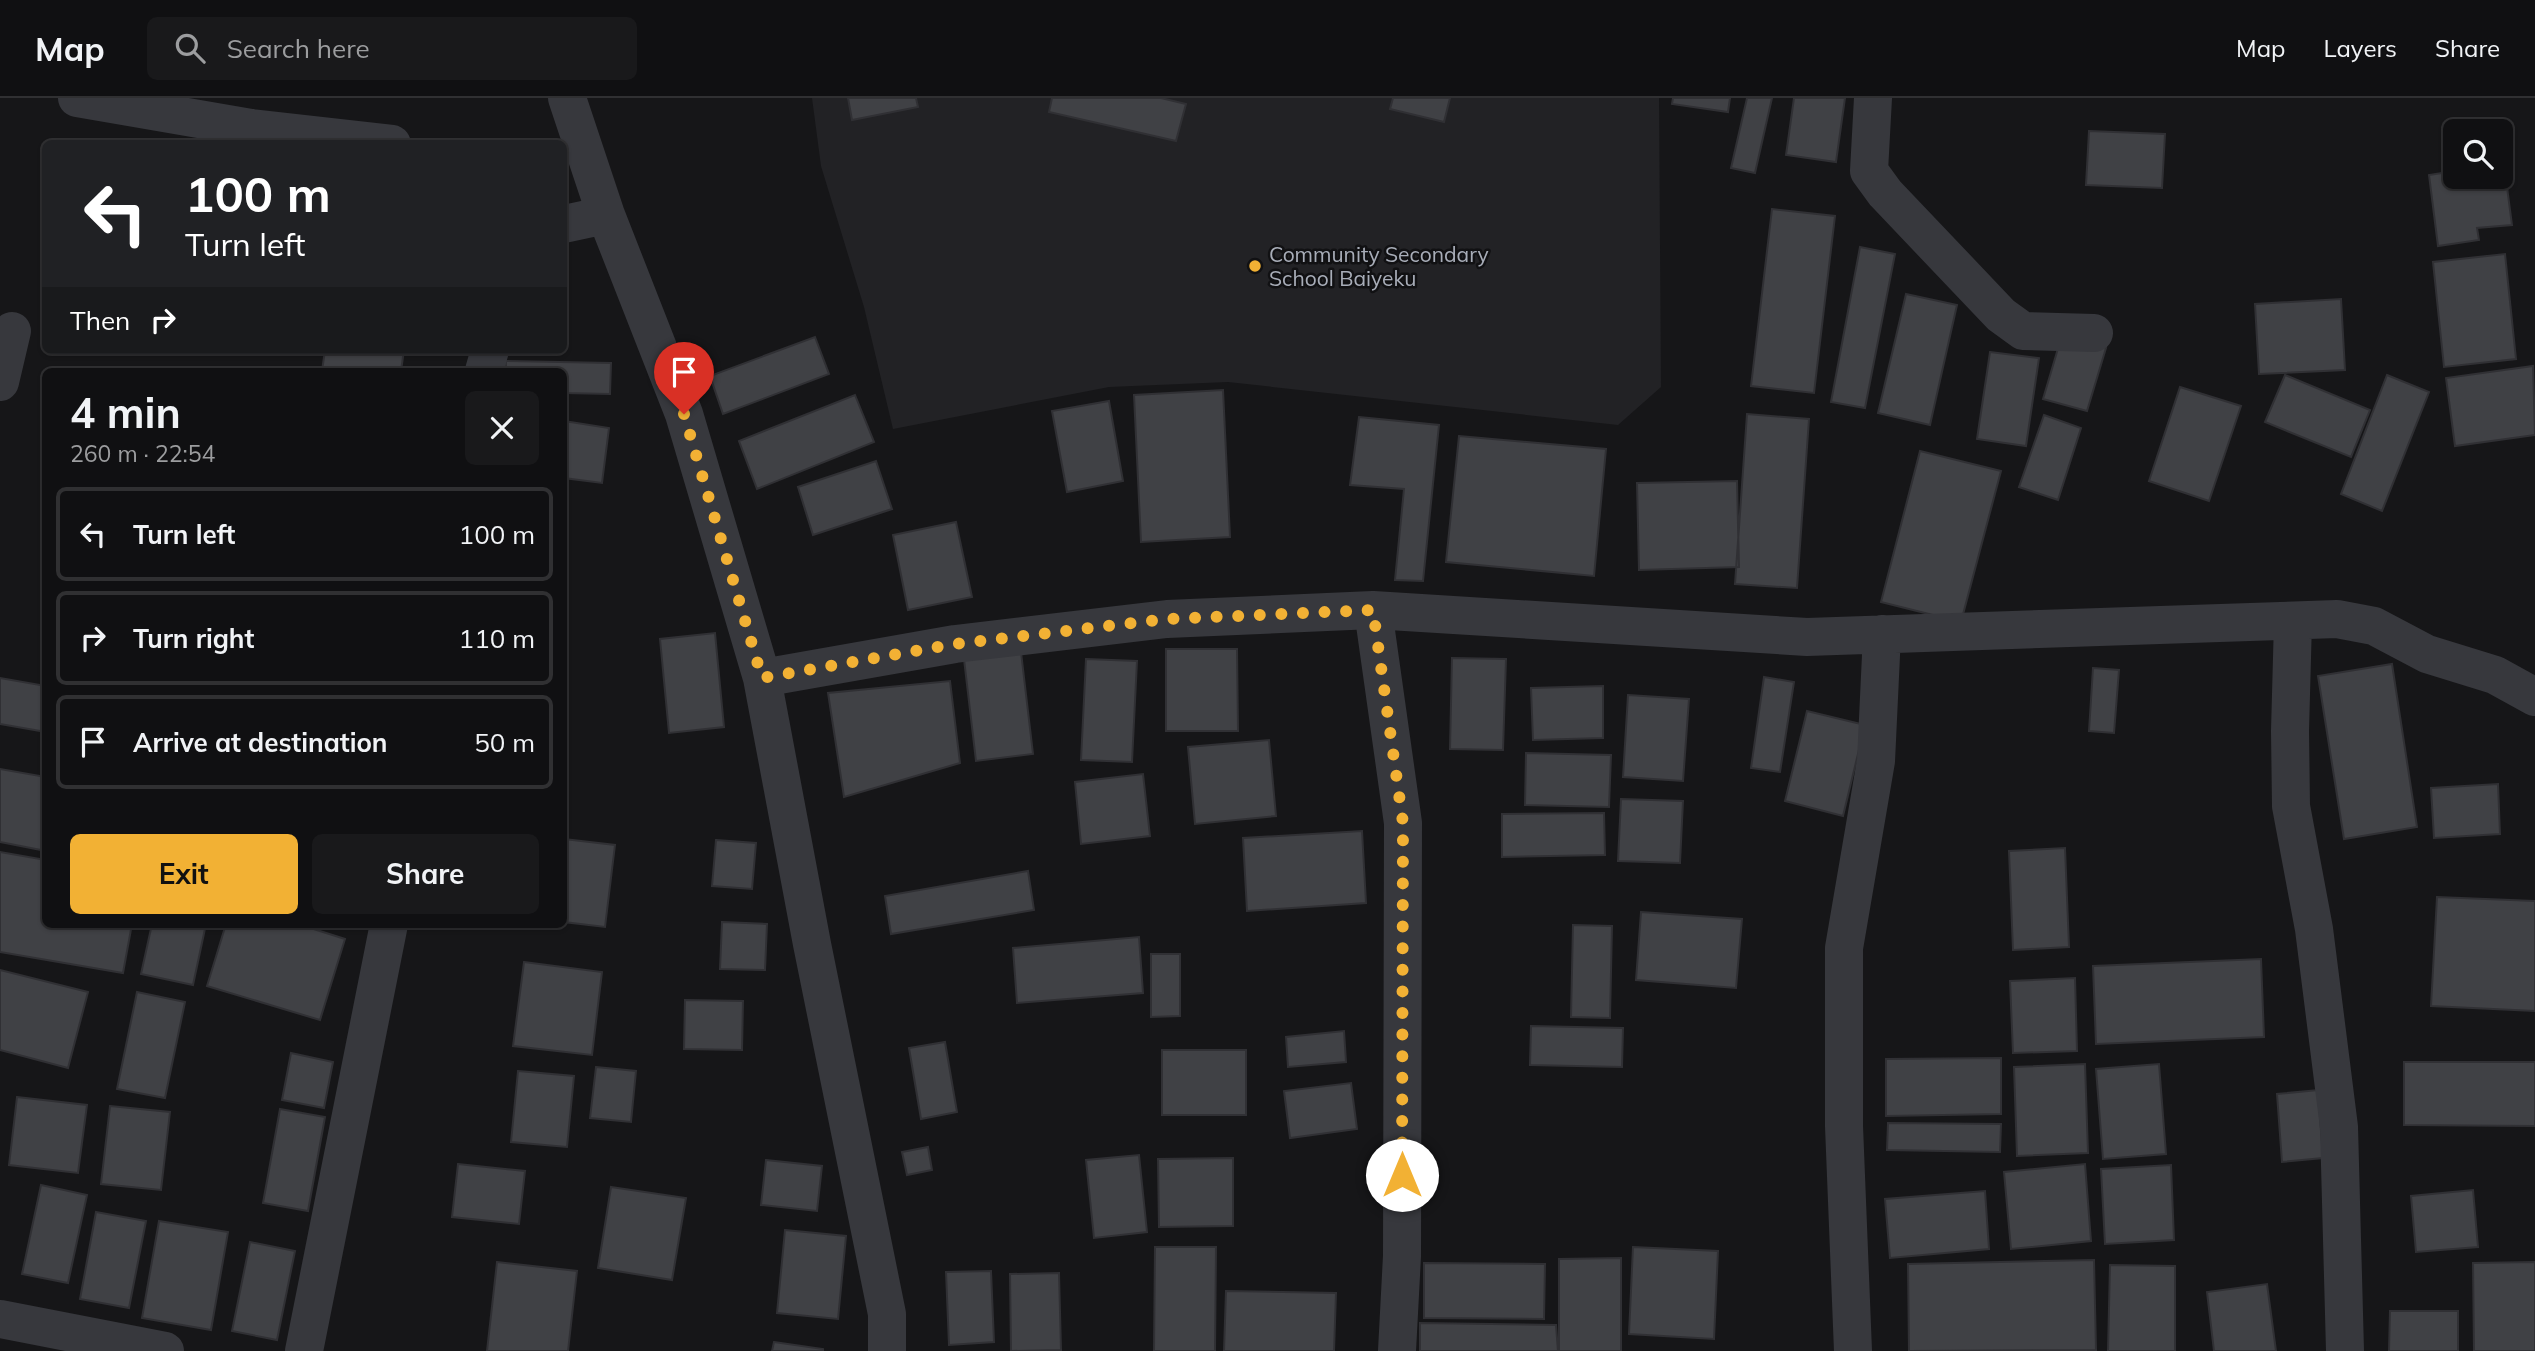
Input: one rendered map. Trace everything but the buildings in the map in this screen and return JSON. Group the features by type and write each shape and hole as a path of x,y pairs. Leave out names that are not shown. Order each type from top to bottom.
{"street":[{"path":"77,98 251,128 357,140"},
{"path":"1873,98 1869,171 1885,193 2001,315 2023,331 2094,333"},
{"path":"555,140 568,102"},
{"path":"568,102 606,215 684,414 762,678 812,944 887,1314 887,1351"},
{"path":"567,223 606,215"},
{"path":"0,382 12,331"},
{"path":"762,678 955,644 1167,619 1373,610 1807,637 2337,620 2374,626 2427,654 2495,675 2535,697"},
{"path":"1373,610 1403,823 1402,1256 1397,1351"},
{"path":"2293,621 2291,806 2314,929 2339,1127 2345,1351"},
{"path":"1853,1351 1844,1126 1844,948 1876,761 1882,635"},
{"path":"304,1351 388,928"},
{"path":"0,1320 165,1351"}],"shaded area":[{"name":"Community Secondary School Baiyeku","path":"812,98 1659,98 1661,387 1618,425 1228,382 1109,387 893,429 864,307 821,166"}],"place":[{"name":"Community Secondary School Baiyeku","path":"1255,266"}],"route":[{"path":"684,414 762,678 955,644 1167,619 1373,610 1403,823 1402,1175"}]}
